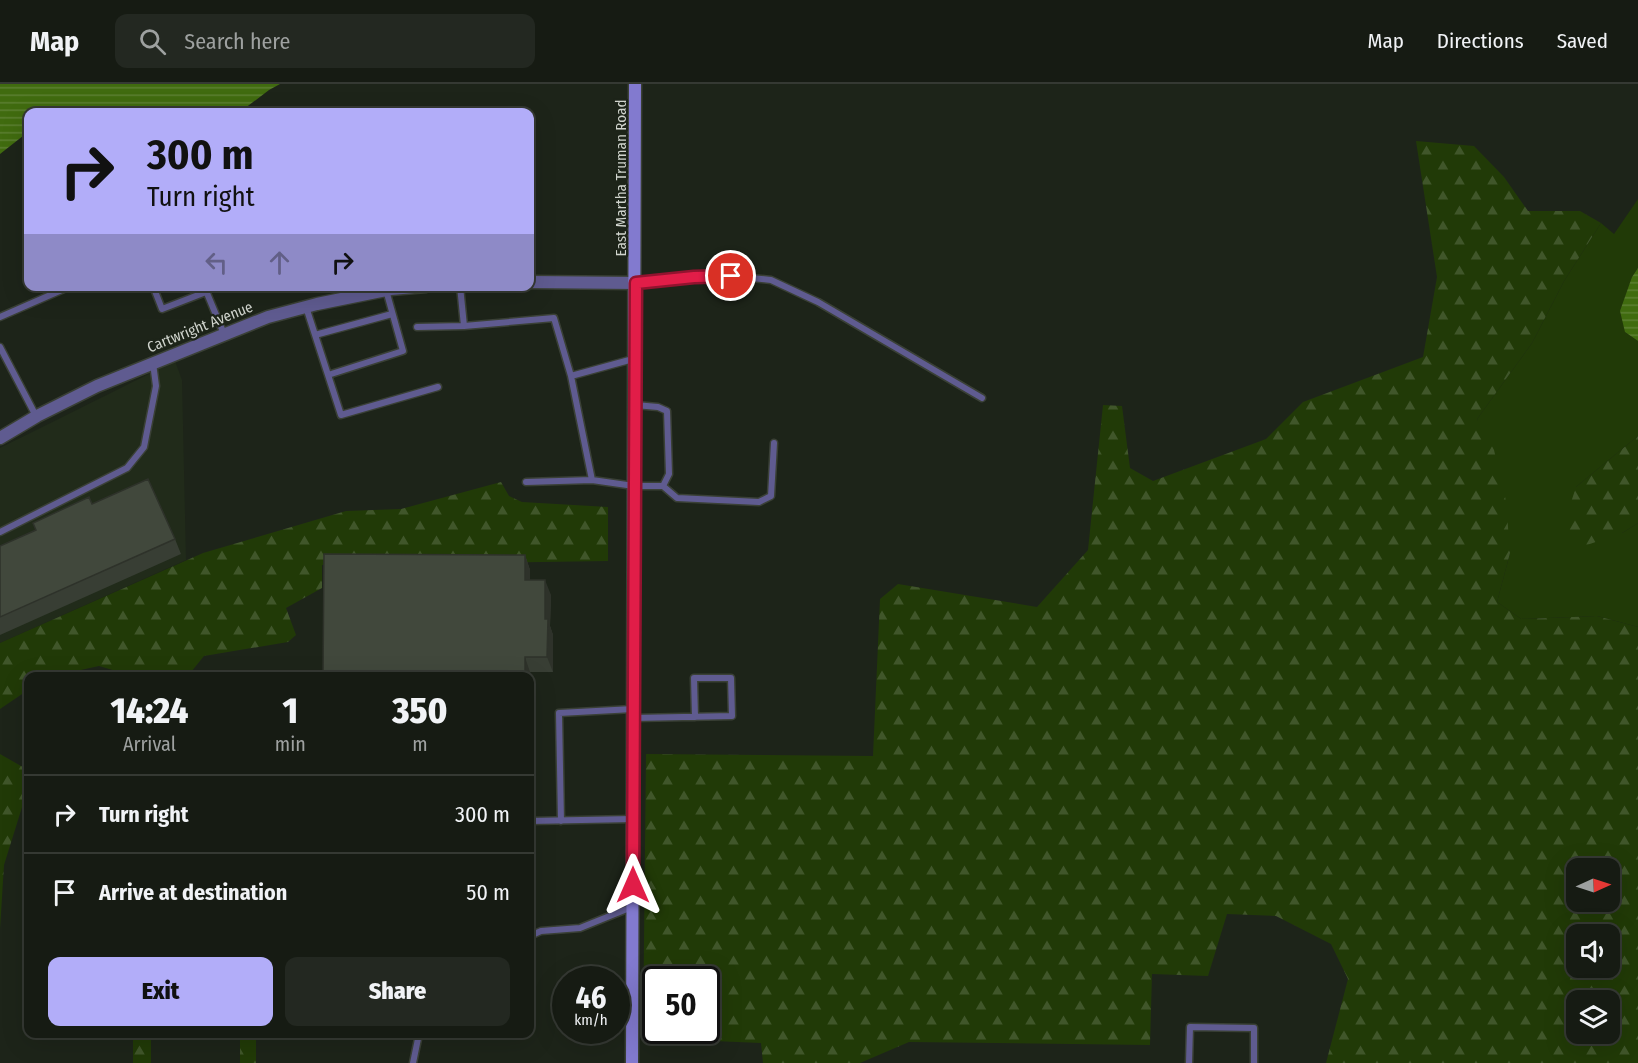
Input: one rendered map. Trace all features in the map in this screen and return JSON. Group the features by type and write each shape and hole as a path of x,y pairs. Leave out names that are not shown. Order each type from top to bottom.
{"main road":[{"name":"East Martha Truman Road","path":"632,1063 636,84"}],"street":[{"path":"534,282 636,283"},
{"name":"Cartwright Avenue","path":"0,438 37,416 97,386 224,334 268,317 306,306 375,291"}],"lane":[{"path":"636,283 731,276 771,280 818,302 982,398"},
{"path":"0,317 60,291"},
{"path":"155,291 162,309 201,291"},
{"path":"206,291 224,334"},
{"path":"328,375 403,351 392,314 389,291"},
{"path":"460,291 464,326"},
{"path":"306,306 341,415 438,387"},
{"path":"315,335 392,314"},
{"path":"417,327 464,326 554,318 571,376 592,480"},
{"path":"0,347 37,416"},
{"path":"571,376 635,358"},
{"path":"0,532 128,468 144,447 156,386 153,362"},
{"path":"635,405 658,407 667,411 669,474 663,486"},
{"path":"526,482 592,480 634,486 663,486 677,498 759,502 771,496 774,443"},
{"path":"561,821 559,713 633,713 694,717 732,716 731,678 694,678 694,717"},
{"path":"534,821 633,819"},
{"path":"534,934 541,931 580,928 633,907"},
{"path":"1189,1063 1190,1027 1254,1028 1254,1063"},
{"path":"412,1063 418,1038"}],"shaded area":[{"path":"0,84 280,84 245,108 24,108 24,135 0,154"},
{"path":"1638,268 1638,341 1625,332 1620,311 1632,277"},
{"path":"175,361 182,380 186,560 0,643 0,448"}],"green space":[{"path":"1416,141 1474,146 1504,177 1528,211 1580,211 1601,223 1564,281 1532,343 1477,419 1494,450 1506,501 1510,553 1497,602 1521,619 1597,616 1638,627 1638,1063 1326,1063 1348,979 1331,944 1276,916 1227,914 1208,976 1152,974 1150,1045 909,1042 860,1063 763,1063 761,1043 720,1041 720,966 644,966 646,754 873,756 880,599 898,584 1037,607 1088,550 1103,405 1122,406 1130,468 1153,481 1266,439 1303,402 1423,357 1437,277"},
{"path":"1638,199 1638,268 1632,277 1625,332 1638,341 1638,436 1576,487 1622,533 1638,523 1638,627 1597,616 1521,619 1497,602 1510,553 1477,419 1532,343 1564,281 1601,223 1614,234"},
{"path":"1638,436 1638,523 1622,533 1581,547 1564,524 1576,487"},
{"path":"501,482 509,496 522,502 608,507 608,561 322,565 322,588 286,608 296,635 288,642 204,656 191,672 119,672 99,666 71,672 24,672 24,693 0,709 0,643 203,553 346,511 401,509"},
{"path":"0,754 24,768 24,801 4,865 0,929"},
{"path":"133,1038 151,1038 151,1063 133,1063"},
{"path":"240,1038 256,1038 256,1063 240,1063"}],"building":[{"path":"148,479 175,539 0,617 0,546 36,530 33,523 89,497 92,504"},
{"path":"324,554 525,555 525,580 545,580 545,619 548,619 547,657 525,657 525,672 323,672"}],"route":[{"path":"633,885 636,283 731,276"}]}
